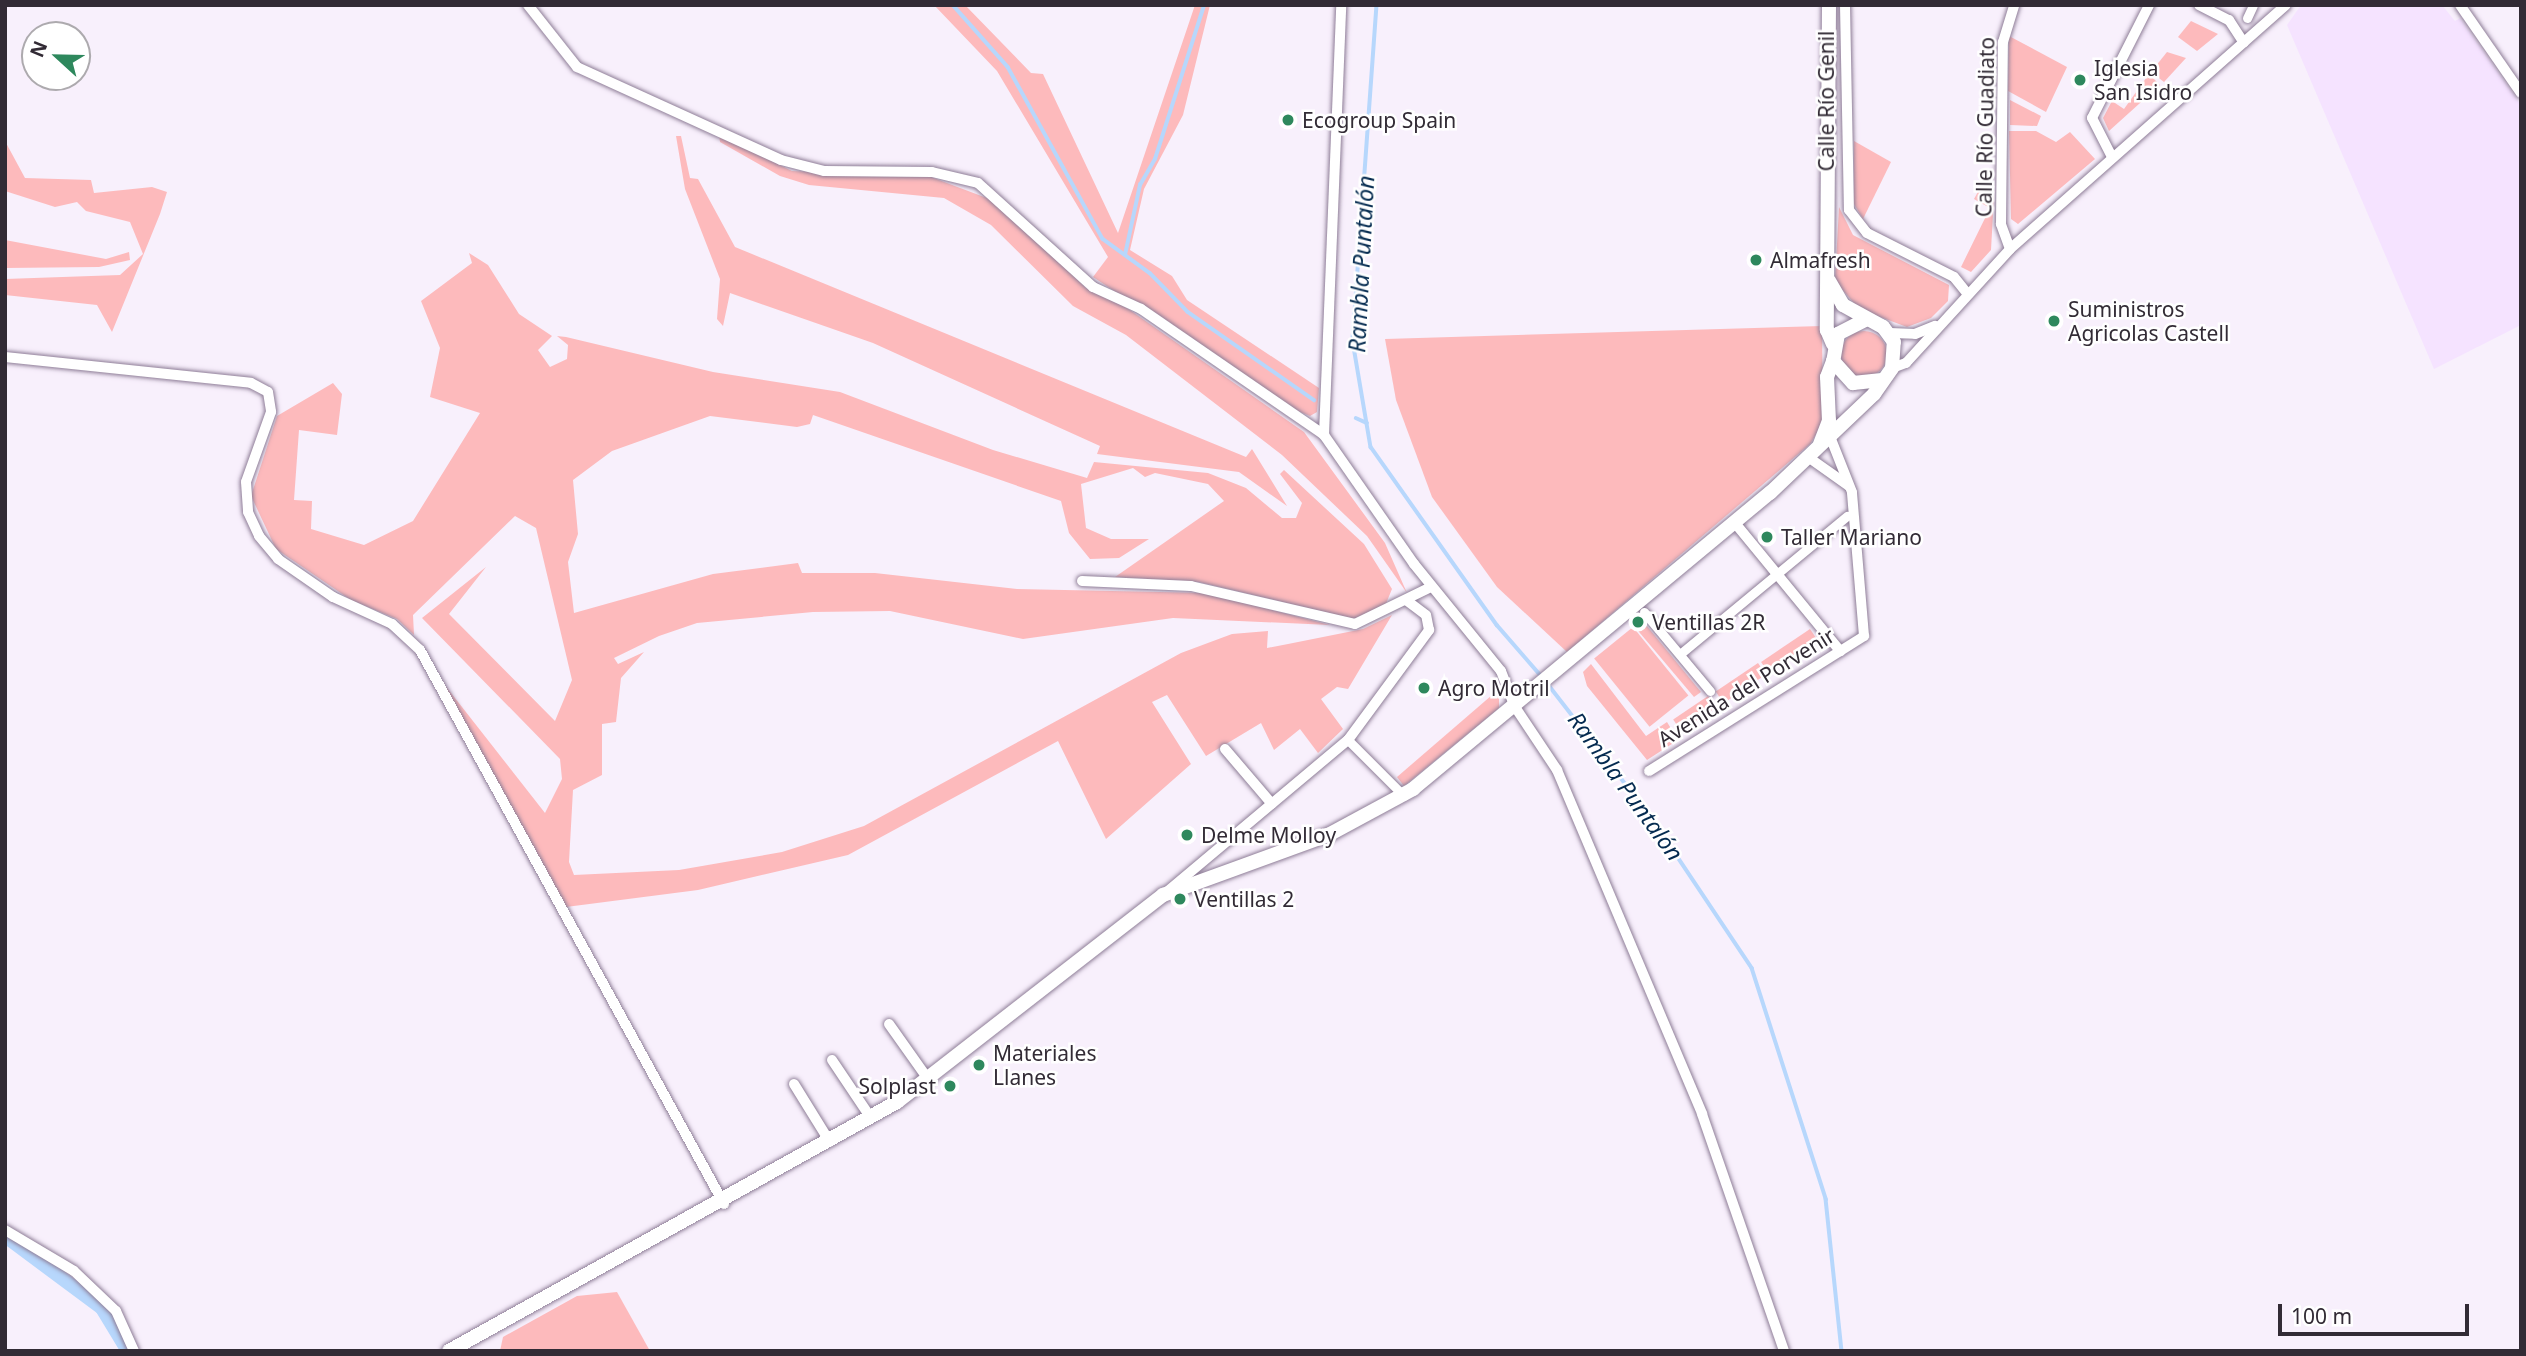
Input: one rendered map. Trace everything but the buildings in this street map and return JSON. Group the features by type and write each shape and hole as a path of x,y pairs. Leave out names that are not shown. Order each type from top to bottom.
{"street":[{"path":"528,5 577,67 781,160 824,171 932,172 978,183 1093,287 1141,309 1324,435 1431,587 1500,671 1557,771 1615,902 1702,1114 1784,1351"},
{"path":"1324,435 1341,5"},
{"path":"1819,447 1829,421 1833,344 1827,330 1829,281 1839,197 1829,5"},
{"name":"Calle Río Genil","path":"1845,5 1839,197 1867,233 1954,277 1967,293"},
{"name":"Calle Río Guadiato","path":"2010,249 2001,224 2003,42 2014,5"},
{"path":"2112,157 2092,118 2150,5"},
{"path":"2199,5 2229,20 2244,43"},
{"path":"2247,18 2253,5"},
{"path":"1892,368 1906,363 1937,324 2010,249 2286,5"},
{"path":"2460,5 2521,93"},
{"path":"1829,281 1843,305 1890,334 1915,334 1937,324"},
{"path":"1833,344 1845,326 1865,320"},
{"path":"1163,895 1328,835 1404,796 1519,704 1735,523 1819,447 1892,368 1896,351 1890,334"},
{"path":"5,358 251,383 268,393 271,412 246,482 248,512 259,536 278,559 333,597 392,624 420,650 724,1204"},
{"path":"1833,361 1853,383 1882,380"},
{"path":"1819,447 1850,489"},
{"path":"1819,447 1850,489"},
{"name":"Avenida del Porvenir","path":"1649,771 1864,636 1850,489"},
{"path":"1680,654 1847,516"},
{"path":"1735,523 1840,651"},
{"path":"1082,581 1191,586 1355,624 1431,587"},
{"path":"449,1351 724,1204 871,1118 928,1080 1163,895 1348,740 1429,630 1426,615 1406,600"},
{"path":"1644,612 1710,691"},
{"path":"1348,740 1404,796"},
{"path":"1225,749 1272,804"},
{"path":"889,1024 928,1080"},
{"path":"832,1060 871,1118"},
{"path":"793,1084 830,1142"},
{"path":"5,1230 74,1270 116,1311 134,1351"}],"shaded area":[{"path":"934,5 965,5 1031,73 1043,74 1118,233 1195,5 1210,5 1183,115 1144,189 1130,250 1172,276 1187,300 1319,388 1317,412 1310,416 1293,409 1093,277 1108,257 997,71"},
{"path":"2301,5 2442,5 2455,21 2460,18 2521,105 2521,325 2434,369 2287,25"},
{"path":"2191,21 2218,34 2197,51 2178,37"},
{"path":"2009,36 2067,67 2046,112 2008,91"},
{"path":"2167,52 2186,58 2164,82 2151,72"},
{"path":"2149,74 2160,85 2109,131 2103,118 2112,101 2124,109"},
{"path":"2010,100 2041,116 2037,126 2010,125"},
{"path":"2009,131 2036,131 2056,142 2070,132 2095,159 2018,224 2011,219"},
{"path":"719,135 792,171 931,177 992,200 1086,288 1127,308 1304,432 1385,543 1407,593 1367,536 1282,455 1126,335 1073,306 991,225 944,198 809,185 780,176 720,142"},
{"path":"676,136 681,136 690,178 698,179 735,247 1246,457 1252,449 1287,506 1239,472 1097,454 1100,446 873,343 730,293 723,326 717,319 720,279 685,189"},
{"path":"5,141 25,178 91,180 94,193 152,187 167,192 160,214 112,332 97,305 5,295 5,279 120,275 143,254 130,222 86,211 77,202 55,207 5,191"},
{"path":"1854,141 1891,162 1863,219 1854,204"},
{"path":"1979,190 1994,196 1991,250 1971,272 1961,267 1990,208 1974,199"},
{"path":"1839,207 1853,235 1949,285 1948,301 1931,318 1907,327 1859,309 1835,281"},
{"path":"5,240 106,259 129,252 130,260 99,267 5,268"},
{"path":"469,253 488,265 519,314 552,336 538,350 550,367 567,359 568,345 557,336 713,372 840,392 993,450 1087,478 1094,462 1208,473 1246,488 1282,518 1296,518 1302,503 1280,474 1284,470 1364,544 1392,589 1385,606 1354,619 1199,582 1115,577 1224,501 1208,484 1155,473 1145,477 1133,468 1081,484 1086,528 1111,539 1149,539 1119,558 1090,559 1069,533 1061,501 813,415 810,424 797,427 710,416 612,451 573,480 578,534 568,562 574,613 713,574 798,563 802,573 875,573 1017,589 1207,593 1330,625 1173,618 1023,639 890,611 813,612 697,623 659,636 614,658 618,664 644,652 621,678 616,722 602,724 602,775 573,790 569,862 574,875 679,870 782,852 864,826 1181,653 1232,634 1268,631 1267,648 1363,629 1392,615 1348,689 1337,687 1321,699 1343,729 1318,753 1300,729 1274,750 1261,723 1206,756 1167,695 1152,702 1191,764 1106,839 1058,741 848,855 698,890 566,907 444,684 545,813 562,779 560,759 422,618 486,567 449,614 555,721 572,680 536,528 515,516 413,615 414,635 397,619 351,600 276,549 251,496 277,416 333,383 342,394 337,435 299,430 294,500 312,501 311,529 364,545 413,521 480,413 430,397 440,348 421,301 472,263"},
{"path":"1822,326 1823,423 1810,444 1567,652 1497,587 1432,497 1396,400 1385,339"},
{"path":"1864,331 1881,337 1887,354 1881,371 1864,377 1847,371 1841,354 1847,337"},
{"path":"1642,620 1701,692 1694,697 1634,626"},
{"path":"1633,627 1688,695 1650,727 1594,658"},
{"path":"1810,629 1818,641 1769,674 1761,662"},
{"path":"1758,663 1766,675 1724,703 1716,692"},
{"path":"1591,664 1646,736 1667,722 1678,740 1647,760 1587,686 1583,672"},
{"path":"1499,689 1499,708 1404,786 1397,777"},
{"path":"1708,696 1716,708 1681,731 1673,719"},
{"path":"617,1292 650,1351 500,1351 503,1337 577,1296"}],"waterway":[{"path":"953,5 1008,67 1103,239 1150,273 1188,312 1314,400"},
{"path":"1125,255 1140,185 1155,159 1204,5"},
{"name":"Rambla Puntalón","path":"1377,5 1353,341 1371,447 1497,625 1543,678"},
{"path":"1356,418 1367,423"},
{"name":"Rambla Puntalón","path":"1548,684 1651,817 1752,968 1826,1199 1842,1351"},
{"path":"5,1236 102,1308 128,1351"}],"place":[{"name":"Iglesia San Isidro","path":"2080,80"},
{"name":"Ecogroup Spain","path":"1288,120"},
{"name":"Almafresh","path":"1756,260"},
{"name":"Suministros Agricolas Castell","path":"2054,321"},
{"name":"Taller Mariano","path":"1767,537"},
{"name":"Ventillas 2R","path":"1638,622"},
{"name":"Agro Motril","path":"1424,688"},
{"name":"Delme Molloy","path":"1187,835"},
{"name":"Ventillas 2","path":"1180,899"},
{"name":"Materiales Llanes","path":"979,1065"},
{"name":"Solplast","path":"950,1086"}]}
